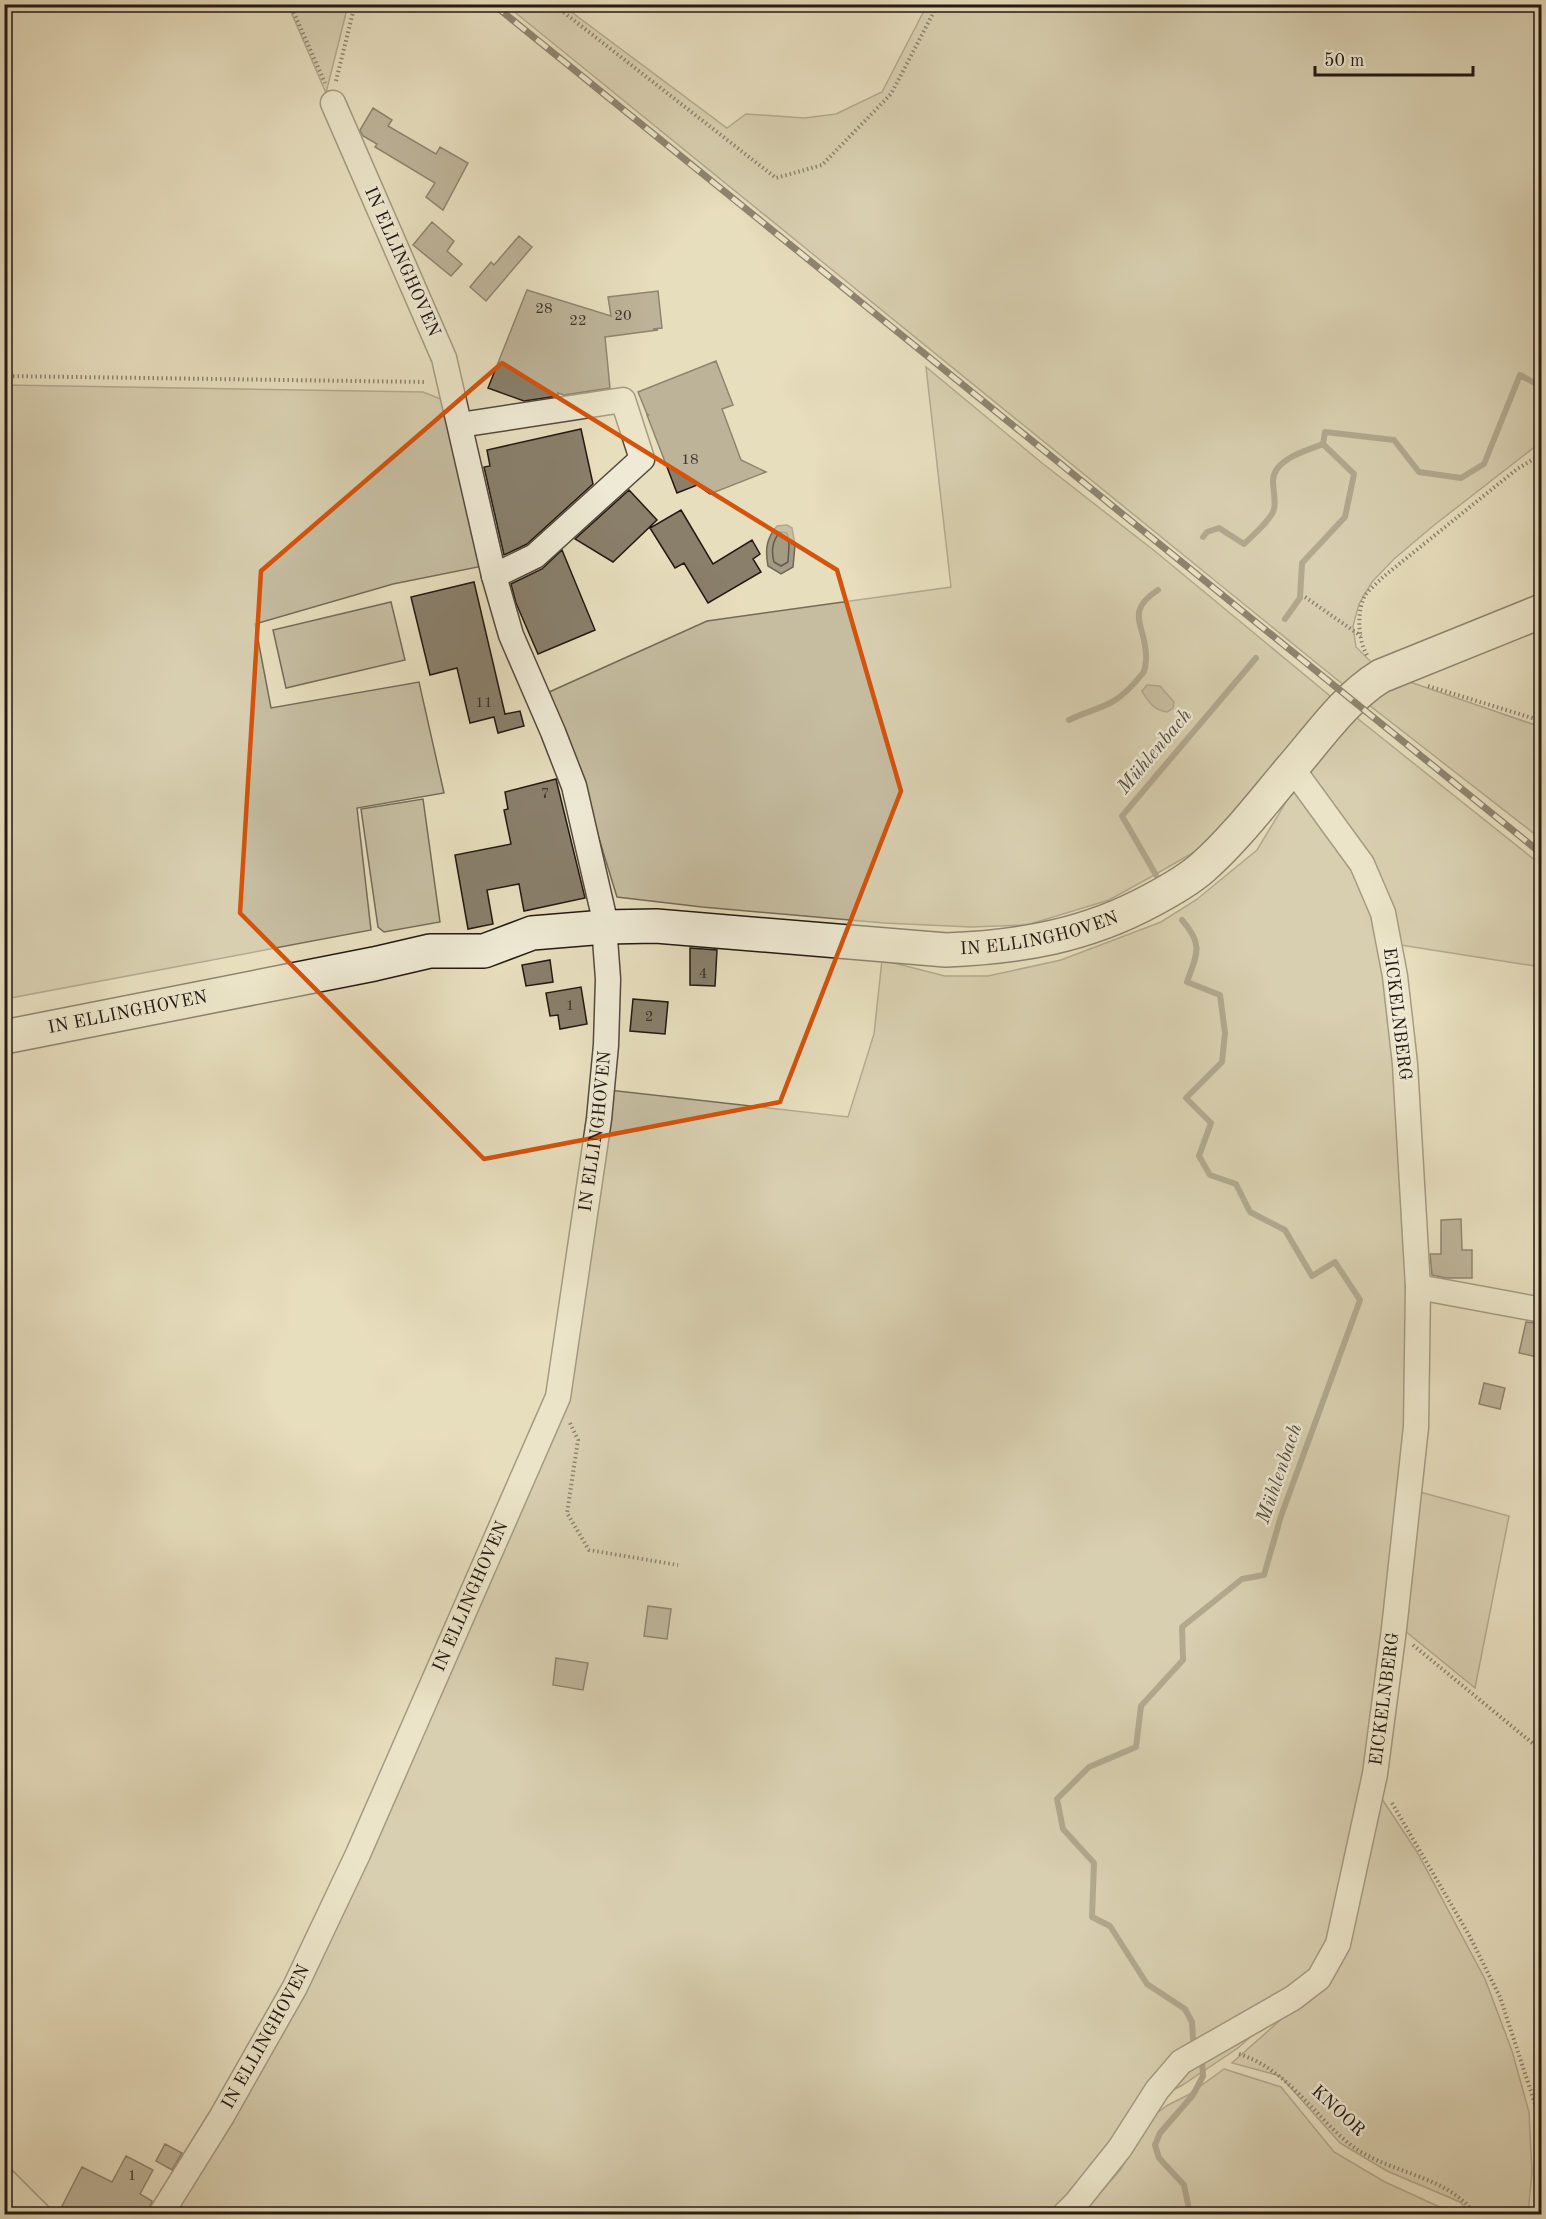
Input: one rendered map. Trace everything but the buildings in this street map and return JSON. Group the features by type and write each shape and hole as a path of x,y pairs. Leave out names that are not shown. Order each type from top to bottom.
{"street":[{"name":"IN ELLINGHOVEN","path":"161,2214 222,2116 295,1987 358,1854 558,1397 599,1119 609,1011 603,912 574,786 511,635 494,576 444,358 333,103"},
{"path":"460,425 623,400 642,459 535,556 494,576"},
{"path":"1292,768 1368,683 1542,611"},
{"name":"IN ELLINGHOVEN","path":"4,1037 430,951 484,951 532,933 605,927 656,926 946,950 1028,944 1072,934 1130,912 1170,891 1201,869 1231,839 1292,768"},
{"name":"EICKELNBERG","path":"1065,2214 1076,2204 1120,2148 1157,2090 1181,2062 1293,1998 1319,1978 1338,1944 1375,1774 1394,1629 1416,1427 1418,1287 1405,1064 1395,976 1383,913 1362,864 1292,768"},
{"path":"1418,1287 1542,1310"},
{"path":"4,2180 38,2214"}],"path":[{"path":"290,4 333,103"},
{"path":"333,103 335,85 355,4"},
{"path":"554,4 776,178 822,165 891,94 938,4"},
{"path":"4,376 450,382"},
{"path":"1542,454 1517,469 1383,577 1365,595 1360,608 1361,637 1365,652 1390,672 1542,721"},
{"path":"1305,597 1361,637"},
{"path":"558,1397 578,1440 567,1513 589,1550 678,1565"},
{"path":"1394,1629 1542,1751"},
{"path":"1375,1774 1469,1935 1500,1996 1537,2110 1540,2180 1535,2214"},
{"name":"KNOOR","path":"1212,2045 1249,2057 1290,2085 1352,2145 1382,2164 1449,2190 1475,2214"}],"highlighted area":[{"path":"502,363 837,570 901,791 780,1102 484,1159 240,913 261,571"}],"shaded area":[{"path":"288,5 348,5 326,93"},
{"path":"506,5 562,5 727,128 746,114 804,118 836,114 882,92 927,5 1541,5 1541,442 1394,559 1372,582 1359,604 1353,626 1356,647 1371,662 1407,681 1541,727 1541,839 1351,691"},
{"path":"926,367 1541,865 1541,967 1394,944 1413,1242 1400,1527 1343,1929 1285,2006 1238,2048 1181,2086 1150,2101 1068,2214 170,2214 555,1431 609,1090 848,1117 874,1034 882,960 945,976 988,976 1061,960 1161,922 1196,900 1257,850 1303,774 1203,847 1109,900 1027,925 971,927 884,923 617,897 573,754 547,693 707,621 951,587"},
{"path":"5,385 423,392 446,401 483,566 393,584 255,624 271,708 419,682 444,793 357,808 371,930 5,999"},
{"path":"391,602 405,660 286,688 273,630"},
{"path":"423,799 440,922 384,932 378,927 361,809"},
{"path":"1416,1491 1509,1516 1475,1688 1399,1626"},
{"path":"1382,1799 1417,1852 1485,1979 1512,2051 1529,2112 1532,2173 1528,2214 1471,2214 1460,2202 1387,2171 1340,2143 1280,2076 1232,2063 1322,1983"},
{"path":"1224,2069 1281,2087 1334,2152 1385,2182 1455,2214 1082,2214 1121,2169 1150,2118 1168,2105 1188,2095"}],"water":[{"path":"787,525 792,528 795,545 793,567 781,574 768,566 767,550 771,535 777,526"},
{"path":"1147,685 1160,686 1174,702 1173,708 1167,712 1152,705 1142,691"}],"waterway":[{"name":"Mühlenbach","path":"1285,619 1300,598 1302,563 1345,517 1354,474 1323,444 1325,432 1394,440 1419,472 1461,478 1484,464 1520,375 1542,387"},
{"path":"1203,537 1207,532 1219,528 1244,544 1270,518 1274,509 1273,481 1278,467 1284,461 1323,444"},
{"path":"1069,720 1116,699 1129,689 1143,673 1146,648 1139,614 1147,598 1158,590"},
{"name":"Mühlenbach","path":"1156,875 1122,816 1256,658"},
{"name":"Mühlenbach","path":"1182,920 1196,943 1196,957 1187,982 1220,995 1225,1033 1222,1062 1186,1098 1211,1123 1199,1156 1210,1175 1236,1184 1250,1212 1285,1230 1312,1276 1335,1262 1360,1300 1281,1516 1264,1575 1242,1579 1182,1627 1183,1660 1141,1706 1136,1747 1089,1767 1057,1799 1063,1829 1094,1863 1092,1917 1110,1926 1147,1984 1185,2009 1192,2022 1193,2039"},
{"name":"Mühlenbach","path":"1190,2214 1184,2185 1159,2158 1155,2145 1160,2133 1193,2095 1203,2076 1202,2062"}],"railway":[{"path":"493,4 1542,854"}]}
